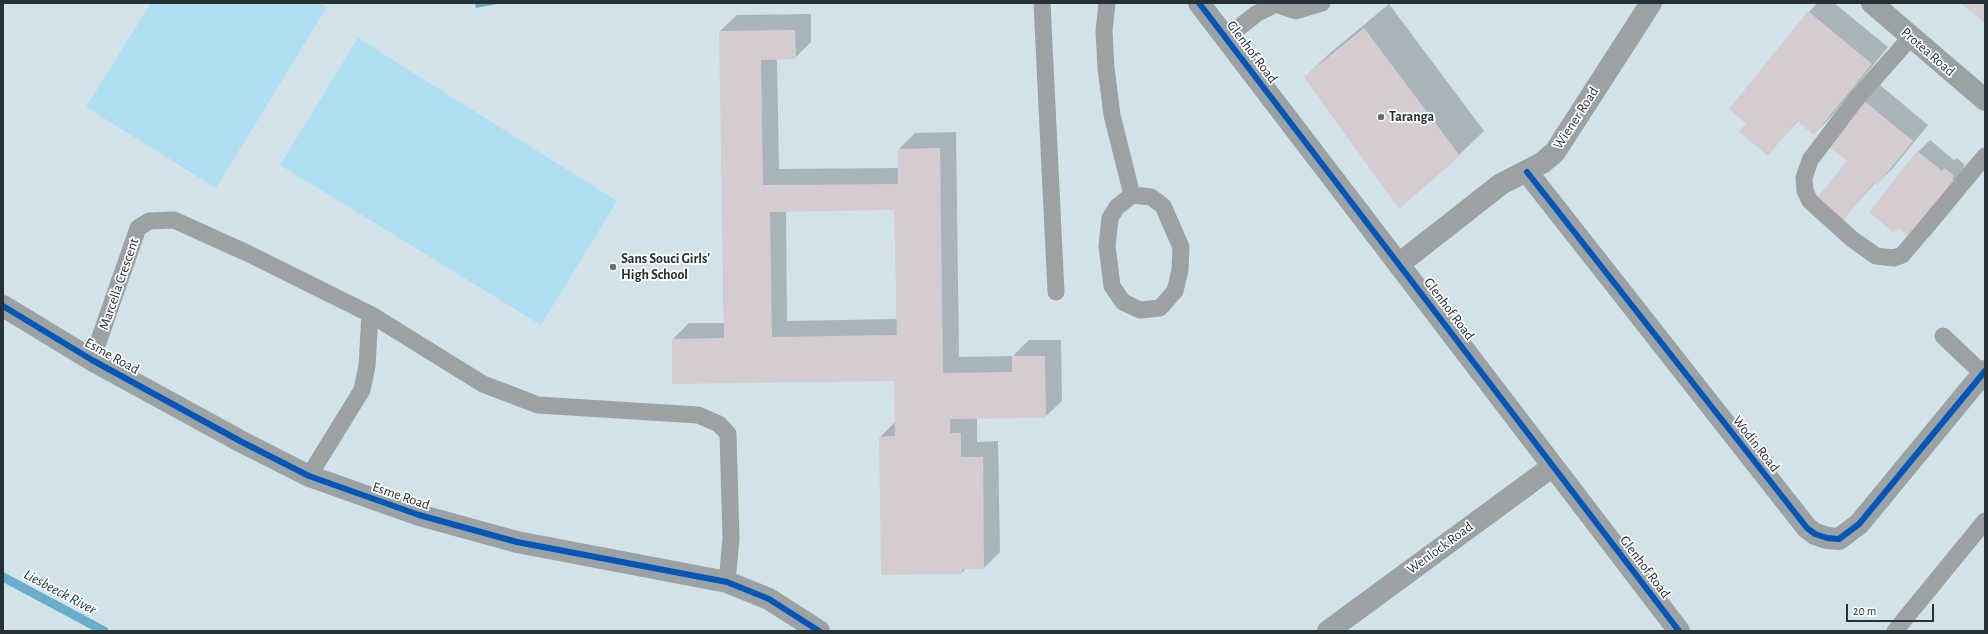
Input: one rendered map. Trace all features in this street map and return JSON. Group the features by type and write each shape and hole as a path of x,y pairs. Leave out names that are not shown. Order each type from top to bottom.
{"main road":[{"name":"Protea Road","path":"1872,3 1985,100"}],"street":[{"name":"Glenhof Road","path":"1199,3 1679,631"},
{"name":"Wiener Road","path":"1399,264 1501,184 1527,172 1542,163 1555,152 1651,3"},
{"name":"Wodin Road","path":"1527,172 1807,528 1815,534 1827,538 1839,538 1859,524 1984,372"},
{"name":"Esme Road","path":"3,306 92,360 240,441 309,476 419,515 517,542 728,582 769,599 819,631"},
{"name":"Wenlock Road","path":"1328,631 1553,466"}],"lane":[{"path":"1042,3 1056,292"},
{"path":"1107,3 1104,31 1106,68 1112,115 1132,195"},
{"path":"1226,38 1256,14 1273,4 1296,11 1322,3"},
{"path":"1911,37 1857,98 1810,160 1804,178 1805,191 1810,201 1852,239 1876,256 1894,258 1902,255 1985,156"},
{"path":"1132,195 1151,197 1163,206 1181,247 1180,270 1175,290 1160,308 1140,310 1124,302 1112,286 1107,246 1110,218 1117,207 1132,195"},
{"name":"Marcella Crescent","path":"92,360 138,228 149,221 174,220 247,253 370,314"},
{"path":"309,476 326,451 362,390 367,366 370,314 483,384 538,405 698,415 719,424 728,434 730,454 731,539 728,582"},
{"path":"1942,336 1984,372"},
{"path":"1894,631 1985,521"}],"shaded area":[{"path":"151,3 321,3 327,7 216,188 86,107"},
{"path":"475,3 502,3 476,8"},
{"path":"358,38 617,201 541,325 280,165"}],"building":[{"path":"1960,3 1985,3 1985,23"},
{"path":"1808,11 1872,64 1814,135 1797,121 1768,156 1739,132 1746,123 1729,109"},
{"name":"Taranga","path":"1364,28 1460,156 1399,209 1304,77"},
{"path":"795,30 796,59 761,60 763,185 898,184 898,149 940,148 943,373 1012,372 1012,356 1045,356 1046,418 950,419 950,433 961,433 961,457 983,457 984,569 962,569 962,574 881,575 879,437 895,436 894,381 672,384 672,339 724,338 719,31","holes":["894,210 897,335 772,337 770,212"]},
{"path":"1863,100 1913,141 1877,185 1874,183 1842,221 1816,199 1847,161 1827,145"},
{"path":"1917,151 1942,171 1945,168 1954,176 1952,179 1956,182 1909,237 1898,228 1894,233 1869,212"}],"waterway":[{"name":"Liesbeeck River","path":"3,577 104,631"}],"cycle path":[{"path":"1199,3 1679,631"},
{"path":"1527,172 1807,528 1815,534 1827,538 1839,539 1859,524 1985,371"},
{"path":"3,306 92,360 240,441 309,476 419,515 517,542 727,582 769,599 819,631"}],"place":[{"name":"Taranga","path":"1381,117"},
{"name":"Sans Souci Girls' High School","path":"613,267"}]}
